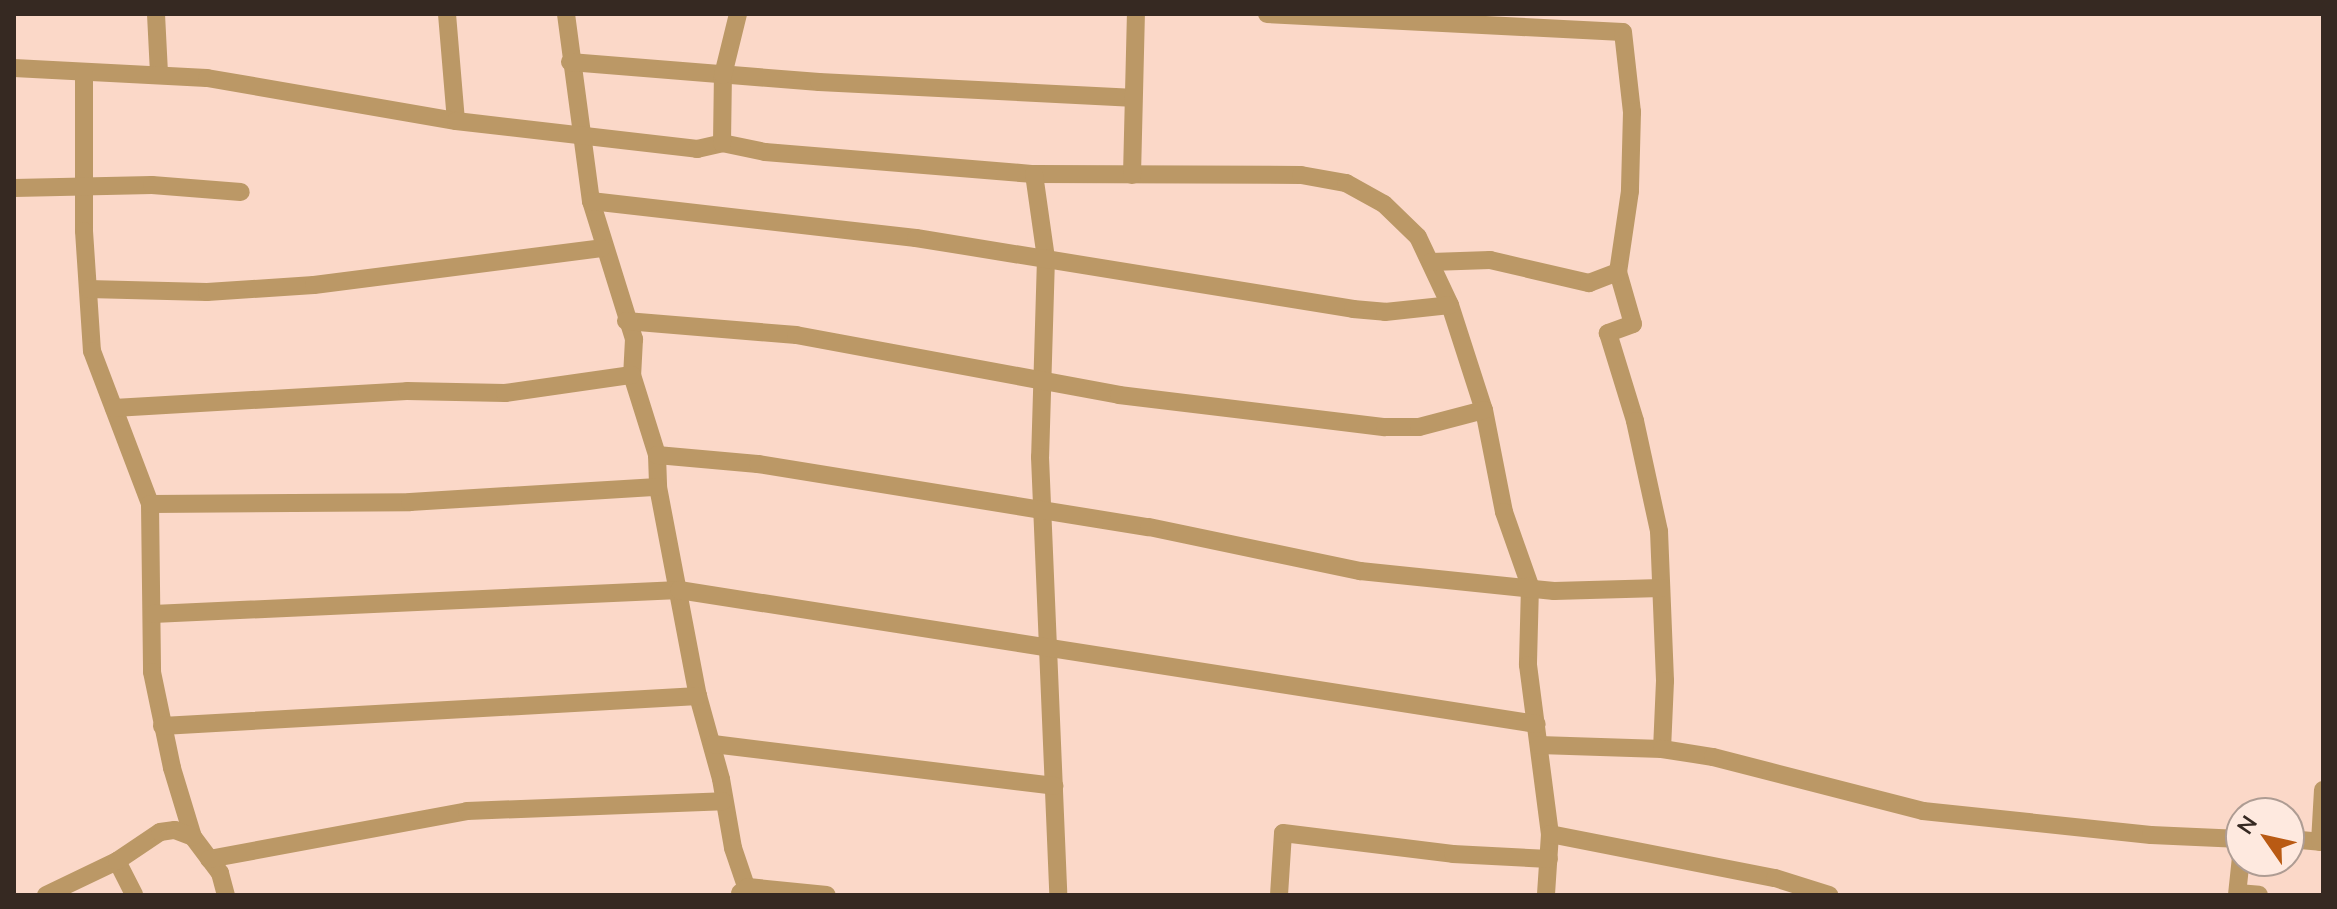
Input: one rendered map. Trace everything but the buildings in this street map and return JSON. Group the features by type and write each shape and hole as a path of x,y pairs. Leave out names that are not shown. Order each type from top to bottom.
{"street":[{"path":"156,14 159,73"},
{"path":"447,14 456,121"},
{"path":"566,14 579,135 591,201 602,248 636,354 632,375 657,455 658,487 698,696 713,744 745,892 827,895"},
{"path":"722,143 723,75 738,14"},
{"path":"1132,175 1131,98 1136,14"},
{"path":"1267,14 1370,23 1469,18 1623,32 1632,112 1630,191 1618,272 1633,324 1608,333 1635,421 1659,531 1662,749"},
{"path":"570,62 723,75 1131,98"},
{"path":"14,68 84,73 159,73 456,121 697,149 722,143 765,152 1034,174 1301,175 1346,183 1384,204 1418,237 1450,305 1484,410 1504,512 1530,586 1528,665 1550,834 1546,895"},
{"path":"84,73 92,351 150,504 152,672 162,726 193,837 209,859 226,895"},
{"path":"1034,174 1046,258 1040,457 1058,895"},
{"path":"14,188 85,184 241,192"},
{"path":"591,201 1046,258 1353,309 1385,312 1450,305"},
{"path":"88,289 207,292 314,285 602,248"},
{"path":"1431,262 1490,260 1589,283 1618,272"},
{"path":"626,321 796,335 1119,395 1385,427 1419,427 1484,410"},
{"path":"114,408 407,391 505,393 632,375"},
{"path":"657,455 758,464 1044,514 1149,527 1360,571 1464,584 1530,586 1554,591 1661,588"},
{"path":"150,504 410,502 658,487"},
{"path":"153,614 679,590 1537,724"},
{"path":"162,726 698,696"},
{"path":"713,744 1054,786"},
{"path":"1539,745 1662,749 1923,811 2151,835 2225,838"},
{"path":"2321,842 2323,790"},
{"path":"209,859 467,811 723,801"},
{"path":"46,895 117,861 160,832 175,830 193,837"},
{"path":"1279,895 1283,833 1549,859"},
{"path":"1550,834 1775,878 1829,895"},
{"path":"117,861 134,895"},
{"path":"2237,894 2259,895"}]}
